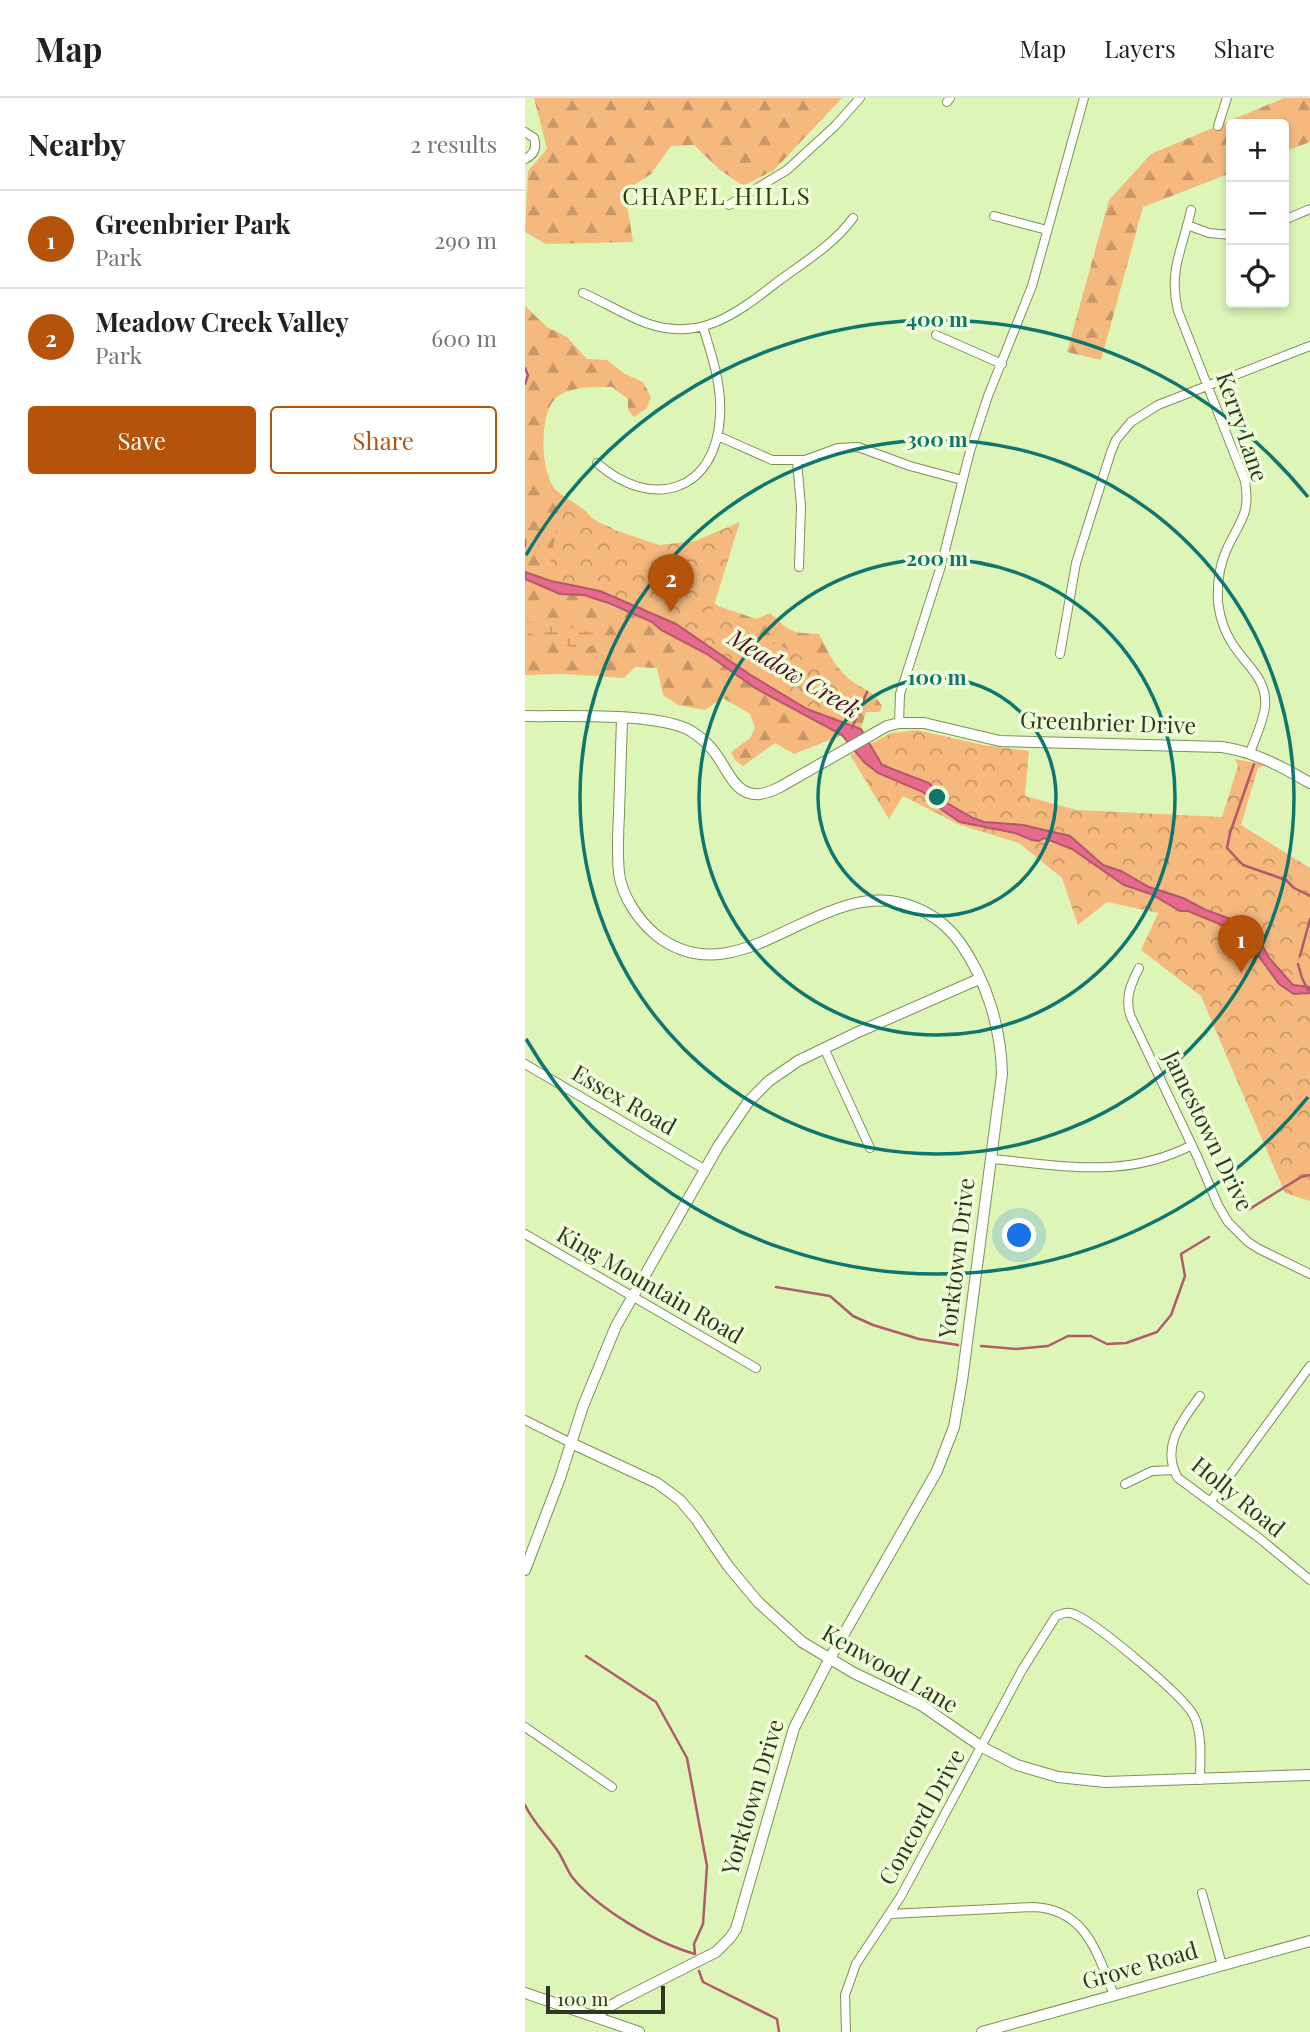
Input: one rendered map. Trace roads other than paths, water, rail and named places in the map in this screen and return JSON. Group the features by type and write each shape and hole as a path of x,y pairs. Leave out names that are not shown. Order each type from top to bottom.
{"street":[{"path":"729,205 787,170 835,126 860,98"},
{"path":"525,716 672,723 695,733 714,751 740,789 754,794 766,793 780,787 883,728 899,723 901,694 941,566 979,421 1032,286 1084,98"},
{"path":"1218,126 1227,98"},
{"path":"525,132 534,138 535,148 531,156 525,159"},
{"path":"1289,218 1310,209"},
{"name":"Kerry Lane","path":"1191,210 1174,269 1175,298 1247,492 1246,512 1222,561 1218,588 1224,630 1237,651 1258,674 1264,688 1264,716 1250,753"},
{"path":"994,216 1047,230"},
{"path":"583,293 647,324 673,329 703,327 736,314 835,239 853,218"},
{"path":"1187,225 1209,233 1226,235"},
{"path":"597,463 614,476 637,487 651,490 670,490 691,481 704,468 710,460 718,436 721,409 720,391 703,327"},
{"path":"936,335 1002,364"},
{"path":"1060,654 1083,536 1116,440 1131,422 1149,409 1310,346"},
{"path":"718,436 770,459 797,461 838,448 858,447 911,466 963,480"},
{"path":"797,461 801,506 799,567"},
{"name":"Yorktown Drive","path":"593,2016 716,1952 730,1938 739,1921 793,1728 937,1471 954,1427 1002,1074 994,1016 965,950 946,926 921,909 894,901 873,900 840,907 761,943 721,954 695,953 662,940 652,931 634,910 619,874 622,719"},
{"name":"Greenbrier Drive","path":"899,723 924,723 1000,741 1222,747 1250,753 1279,765 1310,783"},
{"name":"Jamestown Drive","path":"1139,968 1127,997 1130,1014 1192,1145 1217,1205 1237,1232 1259,1250 1310,1274"},
{"path":"525,1570 602,1360 631,1296 736,1119 759,1091 780,1072 824,1048 979,979"},
{"path":"824,1048 870,1149"},
{"name":"Essex Road","path":"525,1064 705,1169"},
{"path":"991,1159 1065,1168 1107,1168 1151,1161 1192,1145"},
{"name":"King Mountain Road","path":"525,1234 756,1368"},
{"path":"1211,1501 1310,1366"},
{"name":"Holly Road","path":"1200,1396 1175,1434 1171,1452 1174,1470 1184,1484 1211,1501 1310,1580"},
{"name":"Kenwood Lane","path":"525,1420 657,1483 670,1492 696,1519 728,1566 758,1602 790,1633 829,1660 921,1705 982,1747 1017,1765 1083,1781 1200,1780 1310,1774"},
{"path":"1125,1484 1152,1471 1174,1470"},
{"name":"Concord Drive","path":"846,2032 844,2008 850,1978 864,1950 890,1913 1052,1619 1067,1612 1077,1615 1102,1632 1182,1699 1198,1725 1200,1780"},
{"path":"525,1727 612,1787"},
{"path":"1202,1893 1222,1965"},
{"path":"890,1913 1030,1907 1061,1913 1080,1927 1090,1939 1114,1995"},
{"name":"Grove Road","path":"982,2032 1310,1941"},
{"path":"525,1993 639,2032"}],"waterway":[{"path":"525,368 528,375 525,384"},
{"path":"525,540 525,546"},
{"name":"Meadow Creek","path":"852,728 867,692"},
{"path":"1254,764 1227,848 1243,865 1286,880 1294,888 1310,896"},
{"path":"1300,956 1310,919"},
{"path":"1298,964 1308,990"},
{"path":"1248,1210 1301,1177 1310,1175"},
{"path":"981,1346 1016,1349 1048,1346 1068,1336 1091,1336 1107,1344 1126,1343 1157,1332 1171,1315 1185,1276 1181,1254 1209,1237"},
{"path":"776,1287 830,1296 853,1316 873,1325 919,1339 958,1345"},
{"path":"525,1805 559,1853 572,1877 583,1889 612,1913 646,1933 695,1954 694,1944 703,1924 707,1866 687,1758 656,1702 586,1656"},
{"path":"699,1971 703,1982 777,2019 779,2032"}],"place":[{"name":"Meadow Creek Valley","path":"671,612"},
{"name":"Greenbrier Park","path":"1241,973"}],"district":[{"name":"CHAPEL HILLS","path":"717,197"}]}
